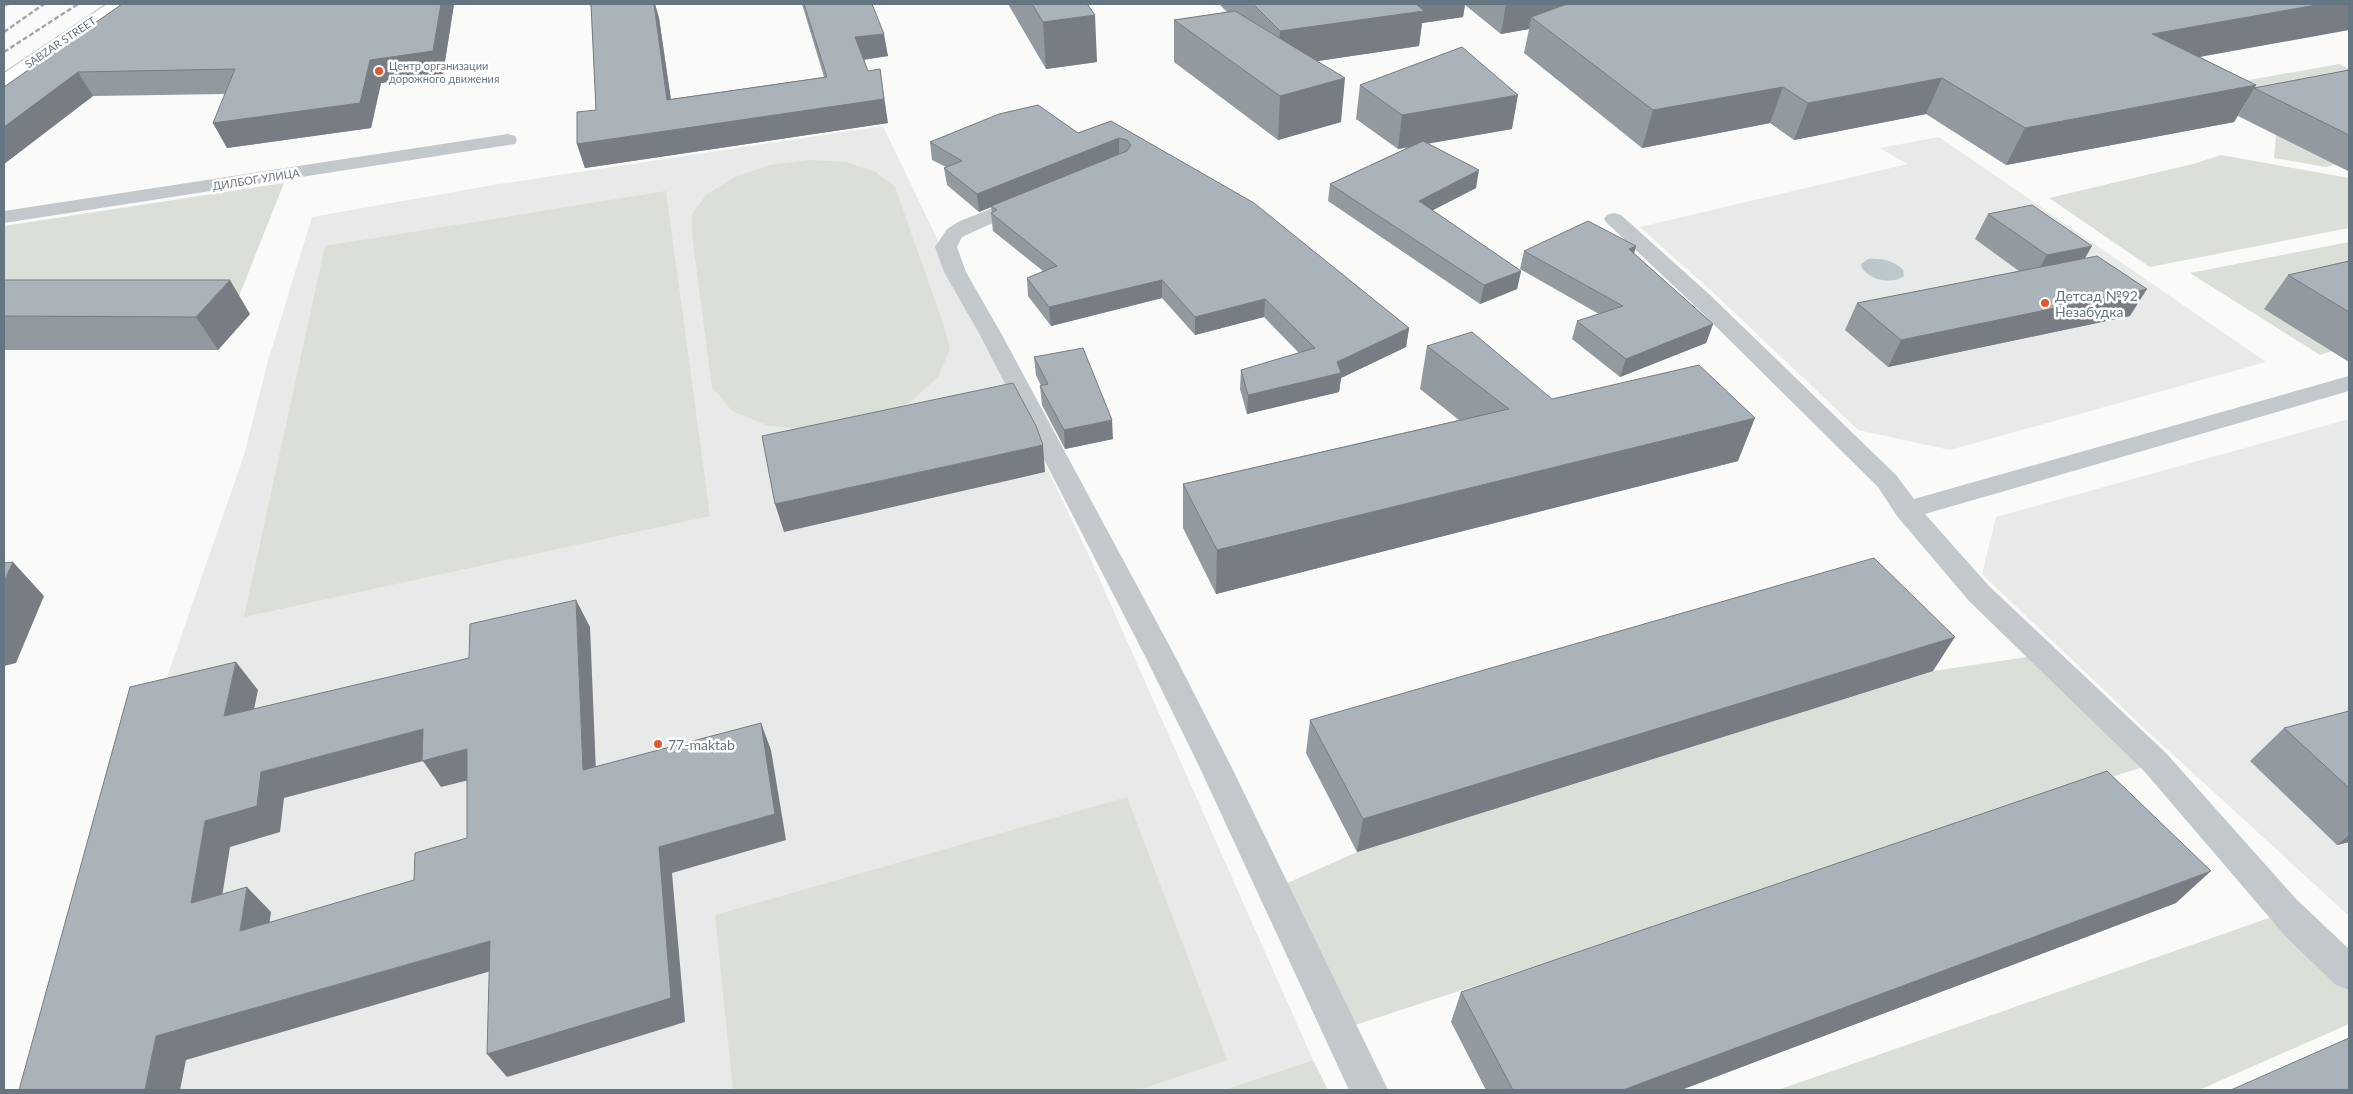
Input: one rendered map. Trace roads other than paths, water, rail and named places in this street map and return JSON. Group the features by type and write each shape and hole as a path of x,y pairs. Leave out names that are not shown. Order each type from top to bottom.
{"street":[{"name":"SABZAR STREET","path":"4,81 117,4"},
{"name":"ДИЛБОГ УЛИЦА","path":"4,217 508,140"},
{"path":"1047,193 954,232 946,246 954,272 991,335 1166,666 1369,1090"},
{"path":"1614,219 1702,300 1887,481 1906,510 1947,561 2041,655 2155,763 2286,912 2349,973"},
{"path":"1906,510 2349,383"}],"railway":[{"path":"4,32 44,4"},
{"path":"4,52 78,4"}],"place":[{"name":"Центр организации дорожного движения","path":"379,71"},
{"name":"Детсад №92 Незабудка","path":"2045,303"},
{"name":"77-maktab","path":"658,744"}]}
